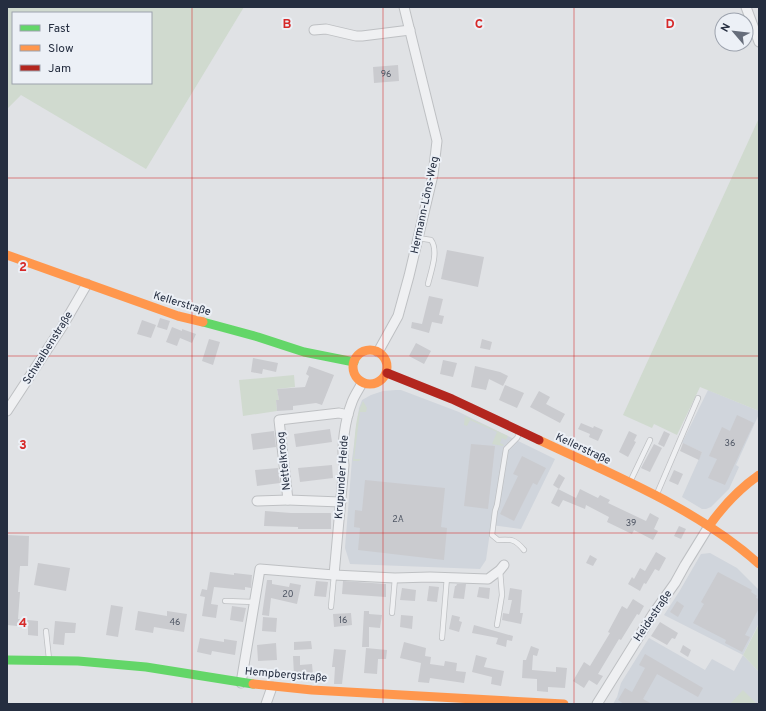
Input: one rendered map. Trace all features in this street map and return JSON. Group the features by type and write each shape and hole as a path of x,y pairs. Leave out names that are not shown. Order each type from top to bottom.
{"main road":[{"name":"Kellerstraße","path":"7,255 183,317 318,355 342,361 354,362"},
{"path":"366,350 378,352 383,355 386,361 388,367 387,373 381,381 372,385 362,383 354,374 354,362 361,353 366,350"},
{"name":"Kellerstraße","path":"387,373 452,399 656,496 709,526 750,555 759,564"},
{"path":"709,526 731,497 759,475"},
{"name":"Hempbergstraße","path":"7,660 78,661 146,667 241,683 312,690 564,704"}],"street":[{"name":"Hermann-Löns-Weg","path":"378,352 398,316 410,276 433,175 437,141 404,7"},
{"path":"746,7 759,42"},
{"path":"314,30 326,29 362,36 410,30"},
{"name":"Schwalbenstraße","path":"7,411 62,327 87,284"},
{"name":"Krupunder Heide","path":"334,575 344,465 342,455 351,403 362,383"},
{"name":"Nettelkroog","path":"288,500 279,420 338,413 348,415"},
{"name":"Nettelkroog","path":"257,501 288,500 341,502"},
{"name":"Heidestraße","path":"596,704 653,614 675,583 709,526"},
{"path":"241,683 260,568 334,575 395,578 447,577 488,579 502,567"},
{"path":"266,704 272,686"}],"lane":[{"path":"418,238 431,240 435,244 435,251 428,284"},
{"path":"656,496 698,398"},
{"path":"520,432 517,438 506,449 492,535 498,540 512,539 524,550"},
{"path":"630,484 650,440"},
{"path":"497,625 502,595 502,567"},
{"name":"Krupunder Heide","path":"331,607 334,575"},
{"path":"442,638 447,577"},
{"path":"392,613 395,578"},
{"path":"225,600 255,602"},
{"path":"46,631 49,661"}],"shaded area":[{"path":"7,7 244,7 146,169 21,95 7,109"},
{"path":"759,118 759,411 700,387 677,435 654,424 652,428 623,415"},
{"path":"294,375 295,387 277,389 279,400 276,400 277,411 243,416 239,380"},
{"path":"401,390 459,412 555,459 521,529 491,525 486,560 480,569 350,564 345,548 352,459 359,408 362,400 371,395 383,391"},
{"path":"708,390 759,411 759,414 736,465 739,467 729,489 711,507 702,509 682,497 702,452 682,443"},
{"path":"363,401 367,408 366,412 360,412 354,459 361,459 359,461 353,461 356,422"},
{"path":"465,416 508,436 506,440 502,438 500,443 504,445 492,444 497,432 470,420 467,426 464,425"},
{"path":"710,553 737,568 759,590 759,623 743,655 664,615 701,554"},
{"path":"759,624 759,672 743,655"},
{"path":"649,638 705,670 712,659 734,671 743,655 759,672 759,704 613,704 617,697 621,683"},
{"path":"743,690 757,704 730,704"}],"building":[{"path":"398,65 399,81 374,83 373,67"},
{"path":"447,250 484,257 478,287 441,279"},
{"path":"429,296 443,299 439,315 444,316 442,324 432,322 429,333 411,328 412,322 422,324"},
{"path":"160,318 170,321 167,330 157,327"},
{"path":"142,320 156,325 151,338 137,334"},
{"path":"172,327 196,334 192,343 180,338 177,346 166,342"},
{"path":"209,339 220,342 213,365 202,361"},
{"path":"482,339 492,342 490,350 480,348"},
{"path":"416,343 431,351 424,364 409,356"},
{"path":"253,358 278,363 276,372 263,369 262,374 251,372"},
{"path":"443,360 457,363 453,377 440,374"},
{"path":"309,366 334,375 322,405 316,403 293,406 293,410 277,411 276,400 279,400 277,389 305,387 309,376 306,374"},
{"path":"475,366 500,372 508,376 503,386 489,379 486,390 471,387"},
{"path":"505,385 524,393 517,408 499,400"},
{"path":"539,391 550,397 546,404 565,414 560,423 530,407"},
{"path":"737,415 754,423 725,485 708,478 717,459 709,456 722,427 730,431"},
{"path":"581,423 603,430 598,441 589,437 590,434 578,429"},
{"path":"330,429 332,442 296,447 294,434"},
{"path":"274,431 276,447 253,450 251,434"},
{"path":"629,431 637,435 634,441 636,442 628,457 619,452"},
{"path":"664,431 670,434 664,447 658,444"},
{"path":"683,443 702,452 699,460 680,451"},
{"path":"471,444 495,446 488,509 464,506"},
{"path":"654,444 662,448 650,472 641,468"},
{"path":"522,456 546,468 537,485 533,483 514,521 500,514 518,476 513,474"},
{"path":"332,465 333,478 300,482 298,468"},
{"path":"278,468 280,483 257,486 255,470"},
{"path":"674,470 683,474 678,485 669,481"},
{"path":"559,474 565,478 559,489 553,485"},
{"path":"365,480 445,488 441,527 447,528 444,560 358,550 360,528 354,527 355,510 362,511"},
{"path":"558,489 576,498 580,489 598,498 600,495 610,500 608,503 646,521 650,513 659,518 654,529 658,531 653,540 634,530 632,534 607,522 609,517 586,505 585,509 563,500 559,507 551,503"},
{"path":"265,511 291,513 331,513 331,529 298,529 298,527 264,526"},
{"path":"679,526 686,529 681,539 674,536"},
{"path":"7,535 29,536 28,566 20,566 18,619 38,621 38,636 28,635 28,627 7,625"},
{"path":"656,552 666,558 659,571 655,569 646,584 644,583 640,591 628,584 632,577 634,579 640,568 645,571"},
{"path":"590,555 597,559 593,566 586,563"},
{"path":"38,563 70,568 66,591 34,585"},
{"path":"210,572 234,575 234,573 252,575 251,588 245,587 245,590 214,587 211,604 218,605 216,618 202,616 205,597 200,596 202,589 207,590"},
{"path":"718,572 752,590 751,592 757,596 756,598 759,599 759,608 745,635 750,637 742,652 725,643 726,640 693,623 704,604 701,602"},
{"path":"267,580 272,580 272,584 289,587 290,583 301,585 297,604 271,598 269,616 262,615"},
{"path":"316,581 328,582 326,597 314,596"},
{"path":"343,581 386,584 386,597 342,594"},
{"path":"457,584 466,584 464,599 453,598 455,586"},
{"path":"429,586 439,587 437,602 427,601"},
{"path":"479,587 490,588 489,599 477,597"},
{"path":"402,588 416,590 415,601 400,600"},
{"path":"510,588 522,590 520,613 523,613 521,624 502,620 503,613 509,614 512,600 508,600"},
{"path":"633,599 644,606 639,615 637,614 621,640 619,639 598,674 603,676 597,685 589,680 584,688 573,681 584,662 590,666 610,633 608,632 622,606 627,609"},
{"path":"677,601 684,606 678,617 670,612"},
{"path":"111,605 123,607 118,637 106,635"},
{"path":"232,606 246,608 243,622 230,620"},
{"path":"138,611 167,616 167,611 187,614 184,632 154,627 153,633 135,630"},
{"path":"364,611 369,611 369,614 382,615 380,628 369,627 369,647 362,647"},
{"path":"351,613 352,625 334,627 333,614"},
{"path":"401,615 413,616 412,629 400,627"},
{"path":"452,615 460,617 459,621 462,622 459,632 449,629"},
{"path":"263,617 277,618 276,632 262,631"},
{"path":"55,621 76,623 75,633 65,633 64,645 53,644"},
{"path":"660,622 678,633 675,639 672,638 667,645 651,636"},
{"path":"474,625 513,636 512,641 507,640 506,647 496,644 498,638 472,633"},
{"path":"200,638 224,642 224,639 237,641 235,655 212,651 211,655 197,652"},
{"path":"311,641 312,649 294,650 294,642"},
{"path":"404,642 426,648 425,656 431,657 430,664 444,666 445,661 457,663 456,671 466,672 464,683 430,678 429,683 418,682 421,663 400,658"},
{"path":"276,643 277,660 258,661 257,645"},
{"path":"683,645 691,650 688,657 680,652"},
{"path":"531,646 539,649 537,656 533,655 532,670 556,672 556,667 567,668 565,688 548,687 548,692 537,691 537,679 522,678 523,660 526,660"},
{"path":"366,648 387,650 386,659 378,659 377,674 364,673"},
{"path":"334,649 346,650 342,684 334,684 335,667 332,667"},
{"path":"645,654 703,688 698,697 657,674 643,699 652,704 624,704 618,700 625,688 632,692 645,668 639,665"},
{"path":"476,655 487,658 484,667 504,671 501,686 491,684 492,677 472,672"},
{"path":"293,656 300,656 300,665 312,664 313,675 294,675"}],"traffic: fast":[{"path":"203,322 258,337 304,352 354,362"},
{"path":"7,660 78,661 146,667 253,684"}],"traffic: slow":[{"path":"7,255 178,316 203,322"},
{"path":"367,350 373,350 377,351 384,357 387,367 386,374 380,381 373,384 367,384 363,383 356,377 353,370 353,364 354,360 360,353 367,350"},
{"path":"539,440 654,494 709,526 735,544 759,564"},
{"path":"709,526 732,498 759,475"},
{"path":"253,684 312,690 564,704"}],"traffic: jam":[{"path":"387,373 452,399 539,440"}]}
